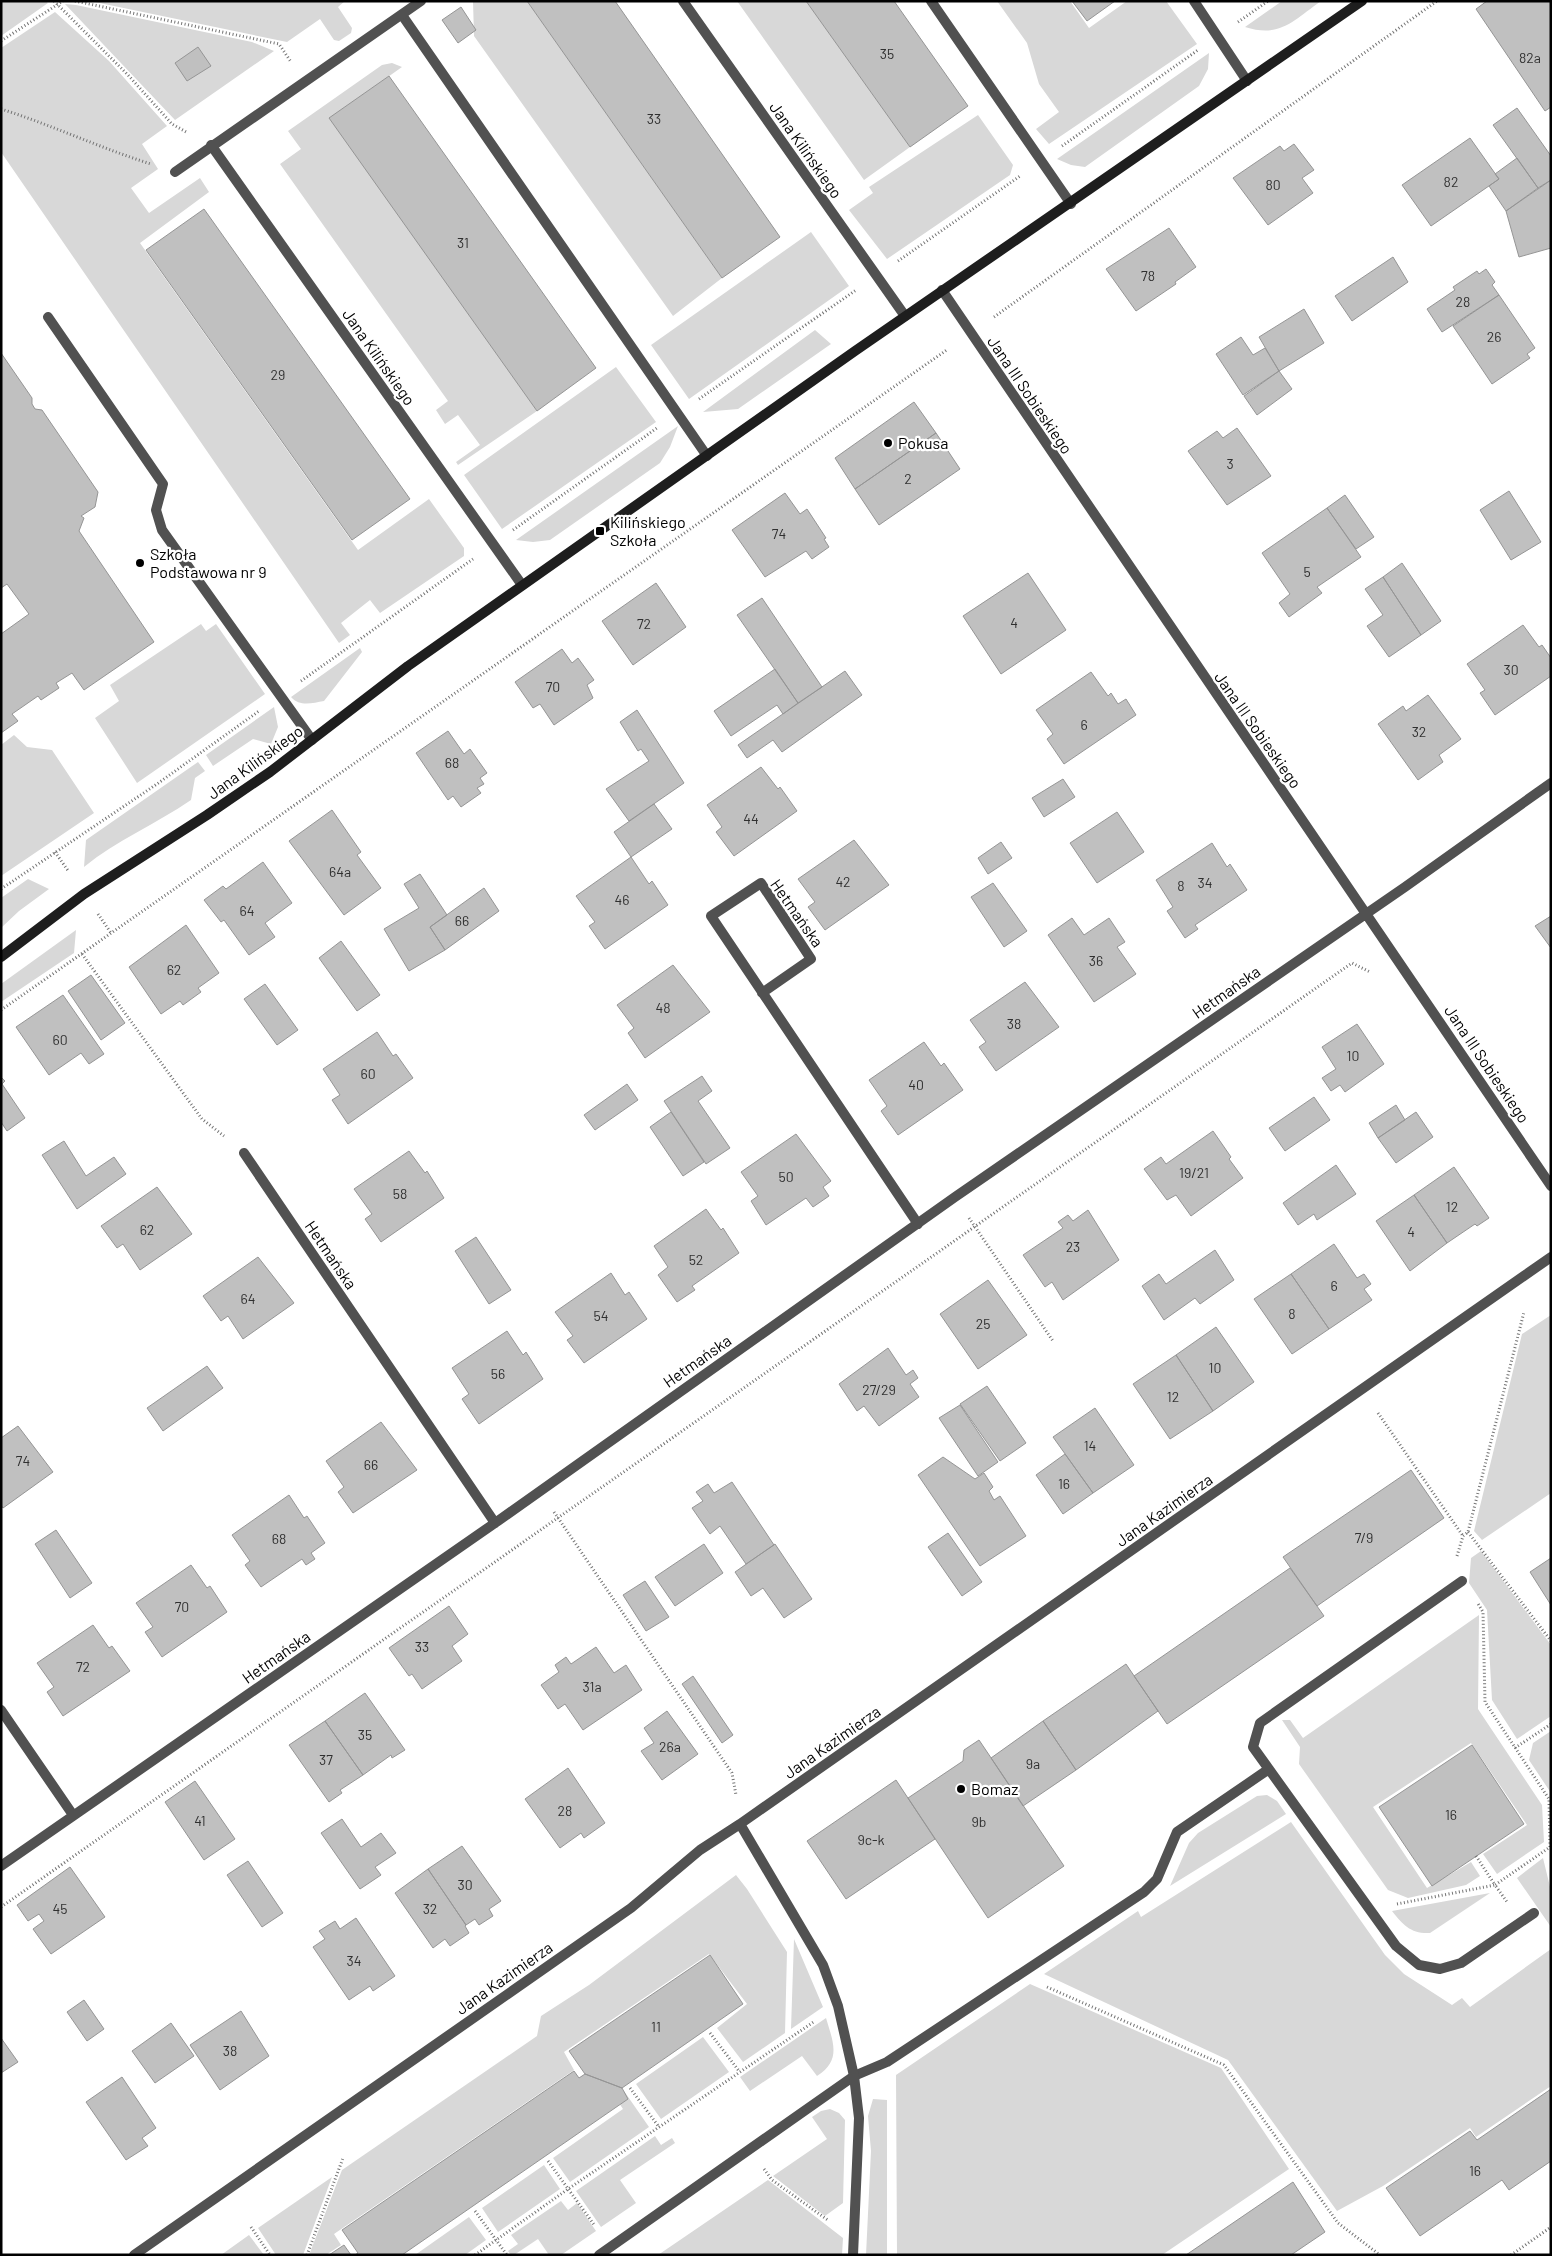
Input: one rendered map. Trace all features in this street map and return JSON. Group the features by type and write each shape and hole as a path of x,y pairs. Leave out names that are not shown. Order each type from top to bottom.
{"street":[{"path":"175,172 422,1"},
{"name":"Jana Kilińskiego","path":"683,1 905,316"},
{"path":"931,1 1071,204"},
{"path":"1194,1 1247,81"},
{"name":"Jana Kilińskiego","path":"1,957 84,894 207,816 312,740 408,666 522,585 942,290 1071,204 1362,1"},
{"path":"402,15 707,456"},
{"name":"Jana Kilińskiego","path":"212,145 522,585"},
{"name":"Jana III Sobieskiego","path":"942,290 1551,1186"},
{"path":"48,317 163,484 156,510 162,530 312,740"},
{"name":"Hetmańska","path":"1,1866 495,1523 955,1197 1551,783"},
{"name":"Hetmańska","path":"762,993 811,959 761,883 711,916 762,993 918,1224"},
{"name":"Hetmańska","path":"244,1152 495,1523"},
{"name":"Jana Kazimierza","path":"134,2255 631,1908 700,1850 1551,1258"},
{"path":"1462,1581 1260,1723 1253,1746 1396,1946 1419,1966 1440,1969 1461,1963 1534,1913"},
{"path":"1,1710 73,1815"},
{"path":"600,2255 854,2076 887,2062 1144,1892 1157,1879 1177,1832 1269,1769"},
{"path":"740,1824 823,1965 838,2006 854,2076 859,2118 853,2255"}],"path":[{"path":"1,41 56,2 63,1"},
{"path":"75,1 279,44 304,82"},
{"path":"1256,1 1258,8"},
{"path":"1,889 157,784 678,413 1268,1"},
{"path":"994,317 1437,1"},
{"path":"56,2 128,75 172,124 212,145"},
{"path":"1,109 37,121 120,155 175,172"},
{"path":"1,1010 948,349"},
{"path":"82,954 202,1119 244,1152"},
{"path":"1,1907 974,1225 1352,963 1370,972"},
{"path":"955,1197 1053,1341"},
{"path":"1369,1909 1495,1885 1550,1847 1549,1799 1485,1702 1484,1612 1454,1568 1462,1536 1468,1532 1524,1312"},
{"path":"1378,1413 1462,1536"},
{"path":"540,1491 732,1773 740,1824"},
{"path":"1468,1532 1551,1641"},
{"path":"1515,1748 1551,1724"},
{"path":"1476,1856 1495,1885"},
{"path":"1020,1974 1224,2065 1338,2223 1380,2255"},
{"path":"476,2255 739,2071 838,2006"},
{"path":"710,2032 739,2071"},
{"path":"630,2088 659,2127"},
{"path":"749,2150 772,2180 842,2231 853,2233"},
{"path":"307,2255 343,2158"},
{"path":"548,2161 610,2247"},
{"path":"475,2211 506,2255"},
{"path":"250,2227 270,2255"},
{"path":"1511,2255 1551,2227"}],"shaded area":[{"path":"1,1 45,1 48,3 1,36"},
{"path":"90,1 345,1 338,7 352,28 351,33 339,41 334,40 320,19 287,42"},
{"path":"473,1 527,1 722,278 673,316 474,36"},
{"path":"737,1 806,1 910,147 864,180"},
{"path":"997,1 1070,1 1089,28 1127,1 1166,1 1197,44 1049,144 1036,129 1059,112 1039,84 1027,43"},
{"path":"1282,1 1321,1 1286,26 1268,30 1245,27"},
{"path":"65,4 252,42 274,51 175,120"},
{"path":"55,12 109,61 167,126 142,144 158,169 131,188 149,213 200,178 209,192 140,243 358,550 429,499 464,548 464,556 380,613 370,600 341,623 350,635 339,643 1,152 1,48"},
{"path":"1209,53 1208,69 1199,86 1085,167 1071,165 1057,159"},
{"path":"392,63 402,67 330,118 537,411 458,465 456,462 480,445 458,415 445,424 436,410 448,401 280,164 301,149 288,131 382,65"},
{"path":"978,115 1013,165 1010,175 887,259 849,210 873,193 869,187"},
{"path":"811,232 849,286 689,399 651,345"},
{"path":"815,330 831,344 738,409 703,412"},
{"path":"616,367 656,422 502,529 464,475"},
{"path":"678,426 670,447 660,463 550,540 533,542 516,540"},
{"path":"201,624 206,631 216,624 265,694 137,783 95,718 119,701 110,685"},
{"path":"360,648 362,652 324,701 302,703 291,697"},
{"path":"274,707 278,727 271,744 253,739 213,766 206,755"},
{"path":"14,735 27,747 52,750 94,813 1,876 1,745"},
{"path":"198,762 205,771 195,778 191,800 123,840 84,867 86,840"},
{"path":"28,879 49,889 19,911 1,928 1,898"},
{"path":"76,930 74,953 1,1002 1,984"},
{"path":"1551,1315 1551,1493 1482,1540 1474,1531 1522,1334"},
{"path":"1481,1551 1551,1645 1551,1716 1517,1739 1492,1700 1487,1610 1469,1583 1471,1558"},
{"path":"1479,1615 1478,1709 1542,1805 1544,1842 1497,1874 1483,1854 1527,1825 1471,1743 1373,1807 1427,1888 1471,1862 1480,1876 1466,1885 1408,1898 1388,1890 1299,1764 1300,1747 1282,1720 1290,1720 1303,1738"},
{"path":"1551,1731 1551,1793 1529,1760 1533,1743"},
{"path":"1267,1795 1277,1801 1286,1814 1170,1886 1189,1843 1198,1833 1257,1796"},
{"path":"1291,1822 1385,1955 1404,1974 1452,2005 1462,1998 1470,2007 1551,1949 1551,2086 1476,2137 1470,2128 1383,2186 1337,2211 1228,2060 1044,1974 1138,1911 1141,1917"},
{"path":"1543,1858 1551,1891 1551,1927 1517,1878"},
{"path":"736,1875 787,1952 785,2033 743,2062 717,2028 747,2004 709,1954 564,2052 574,2070 334,2234 341,2245 326,2255 309,2255 342,2170 537,2036 541,2016 589,1985"},
{"path":"1490,1893 1430,1933 1418,1932 1408,1928 1392,1911"},
{"path":"794,1939 823,2007 791,2029"},
{"path":"1030,1984 1221,2068 1289,2169 1162,2255 897,2255 896,2075"},
{"path":"826,2018 834,2050 830,2064 825,2070 817,2076 802,2056 750,2091 740,2077"},
{"path":"703,2037 729,2072 661,2119 636,2084"},
{"path":"624,2091 649,2127 570,2182 553,2158 623,2109 615,2097"},
{"path":"873,2099 887,2100 887,2255 866,2255 871,2151 868,2116"},
{"path":"830,2109 839,2113 845,2120 843,2203 825,2216 773,2176 827,2139 812,2117 821,2111"},
{"path":"655,2136 661,2145 672,2138 675,2143 620,2180 636,2203 601,2227 576,2191"},
{"path":"544,2165 560,2189 498,2232 482,2208"},
{"path":"332,2177 303,2255 276,2255 258,2228"},
{"path":"768,2180 843,2238 842,2255 658,2255"},
{"path":"561,2201 568,2210 577,2203 596,2231 561,2255 549,2255 538,2239 514,2255 511,2255 508,2251 518,2244 511,2235"},
{"path":"469,2217 486,2240 465,2255 415,2255"},
{"path":"249,2235 264,2255 221,2255"}],"building":[{"path":"527,1 615,1 780,237 722,278"},
{"path":"806,1 894,1 968,106 910,147"},
{"path":"1072,1 1115,1 1087,21"},
{"path":"1487,1 1551,1 1551,107 1545,111 1476,9"},
{"path":"461,7 476,30 458,43 442,20"},
{"path":"198,47 211,66 187,81 175,63"},
{"path":"389,76 596,368 537,411 329,118"},
{"path":"1517,108 1551,156 1551,180 1538,188 1493,125"},
{"path":"1470,138 1499,179 1431,226 1402,185"},
{"path":"1294,144 1314,170 1302,178 1313,193 1268,225 1233,178 1280,146 1284,151"},
{"path":"1517,158 1538,188 1506,211 1489,186 1499,179 1495,174"},
{"path":"1551,180 1551,248 1519,257 1506,211"},
{"path":"204,209 410,499 352,540 146,250"},
{"path":"1169,228 1196,267 1175,282 1176,284 1136,311 1106,269"},
{"path":"1393,257 1408,282 1352,321 1335,296"},
{"path":"1486,269 1495,282 1492,285 1499,295 1442,332 1427,309 1455,290 1453,287 1477,271 1479,274"},
{"path":"1499,295 1535,348 1527,354 1530,358 1492,384 1453,326"},
{"path":"1304,309 1324,343 1279,371 1259,337"},
{"path":"1241,337 1253,355 1265,348 1279,371 1243,395 1216,354"},
{"path":"1,353 32,398 32,404 35,409 42,410 98,492 95,507 81,516 84,518 79,531 154,642 84,690 72,673 56,683 59,688 41,700 38,696 12,714 18,721 1,733 1,634 29,614 7,584 1,588"},
{"path":"1279,371 1292,389 1257,415 1244,396"},
{"name":"Pokusa","path":"914,402 936,433 855,489 835,458"},
{"path":"1237,428 1271,476 1227,505 1188,451 1217,431 1223,438"},
{"path":"936,433 960,469 879,525 855,489"},
{"path":"1509,491 1541,542 1511,560 1480,510"},
{"path":"785,493 800,514 807,509 826,538 824,539 829,547 812,559 806,551 765,577 732,530"},
{"path":"1345,495 1374,537 1356,549 1327,508"},
{"path":"1327,508 1361,557 1317,587 1322,593 1289,617 1279,603 1290,594 1262,553"},
{"path":"1402,563 1441,621 1421,635 1383,577"},
{"path":"1028,573 1066,630 1001,674 963,616"},
{"path":"1383,577 1421,635 1389,657 1367,626 1383,615 1365,589"},
{"path":"656,583 686,627 633,665 602,621"},
{"path":"762,598 822,687 798,703 737,615"},
{"path":"1523,625 1539,647 1542,645 1551,658 1551,676 1495,715 1480,693 1485,690 1467,664"},
{"path":"562,649 572,663 578,658 594,680 587,685 593,698 554,725 540,704 533,708 515,682"},
{"path":"775,669 798,703 783,714 777,705 731,736 714,711"},
{"path":"845,671 862,695 782,752 773,740 747,758 738,745"},
{"path":"1091,672 1108,696 1111,693 1118,704 1126,699 1136,715 1064,764 1047,739 1053,734 1036,710"},
{"path":"1428,695 1461,739 1439,755 1443,762 1418,780 1378,724 1403,706 1406,711"},
{"path":"637,710 684,783 629,821 606,789 649,761 641,749 638,751 620,722"},
{"path":"448,731 464,754 470,749 487,773 480,778 484,784 477,788 481,793 461,807 453,796 448,800 416,753"},
{"path":"761,767 778,789 780,787 797,811 734,856 716,832 722,827 707,805"},
{"path":"1063,779 1075,797 1044,817 1032,798"},
{"path":"654,804 672,829 631,857 614,832"},
{"path":"332,810 361,852 357,855 381,888 344,915 289,841"},
{"path":"1117,812 1144,852 1097,883 1070,843"},
{"path":"854,840 889,885 825,930 808,907 815,902 798,879"},
{"path":"1001,842 1012,858 988,874 978,858"},
{"path":"1212,843 1227,867 1230,864 1247,890 1195,925 1198,929 1185,938 1167,911 1173,907 1156,880"},
{"path":"631,857 649,884 652,881 668,905 605,949 589,926 595,922 576,896"},
{"path":"263,862 292,903 265,923 275,937 249,955 224,920 221,922 204,900 223,886 226,889"},
{"path":"420,874 447,915 430,927 445,950 409,971 384,929 419,908 404,884"},
{"path":"993,883 1027,931 1004,947 971,897"},
{"path":"484,888 499,911 445,950 430,927"},
{"path":"1551,916 1551,948 1535,926"},
{"path":"1072,918 1084,935 1109,918 1125,942 1117,947 1136,974 1094,1002 1048,935"},
{"path":"186,925 219,973 198,988 201,992 183,1005 180,1001 161,1014 129,967"},
{"path":"341,941 380,995 357,1011 319,958"},
{"path":"673,965 710,1012 645,1058 628,1033 634,1028 617,1005"},
{"path":"91,975 125,1023 101,1040 68,991"},
{"path":"1025,982 1059,1027 996,1071 979,1047 986,1042 970,1020"},
{"path":"265,984 298,1030 277,1045 244,999"},
{"path":"63,995 104,1054 89,1064 81,1053 49,1075 16,1027"},
{"path":"1357,1024 1384,1064 1345,1092 1340,1085 1331,1091 1322,1078 1336,1069 1322,1047"},
{"path":"377,1032 393,1056 396,1054 413,1078 348,1124 332,1100 340,1095 323,1069"},
{"path":"924,1042 941,1066 944,1063 963,1090 898,1135 881,1111 887,1106 869,1080"},
{"path":"702,1076 712,1091 698,1101 730,1148 706,1164 664,1101"},
{"path":"1,1077 5,1081 2,1084 25,1118 7,1131 1,1122"},
{"path":"627,1084 638,1100 595,1130 584,1115"},
{"path":"1314,1097 1330,1120 1285,1151 1269,1128"},
{"path":"1396,1105 1405,1120 1378,1138 1369,1123"},
{"path":"671,1112 704,1162 683,1176 650,1127"},
{"path":"1416,1112 1433,1137 1396,1163 1378,1138"},
{"path":"1213,1131 1231,1157 1229,1159 1243,1178 1191,1216 1176,1195 1167,1200 1144,1169 1161,1157 1166,1164"},
{"path":"796,1134 831,1181 823,1187 829,1196 813,1207 806,1198 766,1225 751,1201 758,1196 741,1172"},
{"path":"64,1141 86,1176 114,1157 126,1174 77,1209 42,1155"},
{"path":"409,1151 425,1173 427,1171 444,1198 381,1242 365,1219 372,1214 354,1189"},
{"path":"1336,1165 1356,1194 1317,1220 1314,1214 1298,1225 1283,1203"},
{"path":"1454,1167 1489,1218 1477,1226 1475,1224 1447,1243 1414,1195"},
{"path":"157,1187 192,1234 140,1270 123,1244 117,1248 101,1226"},
{"path":"1414,1195 1447,1243 1410,1271 1376,1221"},
{"path":"706,1209 721,1230 723,1228 739,1253 692,1286 695,1290 677,1302 658,1275 668,1267 654,1246"},
{"path":"1088,1210 1119,1260 1063,1300 1052,1282 1045,1287 1023,1255 1063,1228 1058,1222 1068,1215 1073,1221"},
{"path":"476,1237 511,1290 489,1304 455,1251"},
{"path":"1334,1244 1357,1278 1364,1274 1371,1284 1364,1289 1372,1300 1329,1329 1291,1274"},
{"path":"1215,1250 1234,1280 1200,1304 1195,1298 1164,1320 1142,1286 1159,1274 1166,1284"},
{"path":"258,1257 294,1303 243,1339 228,1316 221,1321 203,1296"},
{"path":"611,1273 625,1295 629,1292 647,1319 584,1363 567,1340 573,1336 555,1312"},
{"path":"1291,1274 1329,1329 1292,1354 1254,1299"},
{"path":"988,1280 1027,1335 978,1369 940,1314"},
{"path":"1216,1327 1254,1382 1213,1411 1176,1355"},
{"path":"507,1331 523,1355 526,1352 543,1379 479,1424 462,1399 469,1394 452,1368"},
{"path":"888,1348 906,1375 913,1370 918,1378 910,1384 919,1397 879,1426 864,1406 857,1411 839,1384"},
{"path":"1176,1355 1213,1411 1170,1439 1133,1384"},
{"path":"207,1366 223,1388 163,1431 147,1408"},
{"path":"987,1386 1026,1443 1000,1461 960,1404"},
{"path":"960,1405 998,1462 978,1476 939,1418"},
{"path":"1095,1408 1134,1465 1093,1493 1053,1437"},
{"path":"381,1422 417,1470 353,1513 338,1492 344,1487 326,1461"},
{"path":"18,1426 53,1472 3,1508 1,1505 1,1438"},
{"path":"1065,1454 1093,1493 1063,1514 1036,1475"},
{"path":"943,1457 975,1479 984,1473 993,1487 989,1491 994,1500 1000,1496 1026,1536 980,1566 918,1475"},
{"path":"1411,1470 1444,1518 1317,1606 1283,1557"},
{"path":"732,1482 774,1545 746,1564 720,1526 710,1534 692,1508 703,1501 696,1492 708,1484 714,1493"},
{"path":"289,1495 304,1518 307,1516 325,1543 311,1553 315,1559 306,1565 302,1559 261,1587 245,1565 250,1561 232,1535"},
{"path":"56,1530 92,1583 70,1598 35,1544"},
{"path":"948,1533 982,1582 962,1596 928,1547"},
{"path":"704,1544 723,1573 675,1606 655,1577"},
{"path":"775,1544 812,1599 784,1618 763,1588 751,1596 735,1572"},
{"path":"1551,1558 1551,1605 1530,1572"},
{"path":"191,1565 207,1588 210,1586 227,1612 162,1657 145,1632 153,1627 136,1603"},
{"path":"1290,1568 1324,1616 1167,1724 1134,1676"},
{"path":"645,1581 669,1617 646,1631 623,1595"},
{"path":"449,1606 468,1634 452,1646 462,1661 422,1689 412,1674 409,1676 389,1648"},
{"path":"93,1625 109,1648 112,1646 130,1671 63,1716 47,1692 54,1687 37,1663"},
{"path":"596,1647 614,1673 626,1665 642,1690 583,1730 565,1704 558,1709 541,1685 559,1672 555,1665 566,1657 571,1664"},
{"path":"1126,1664 1158,1711 1076,1770 1043,1721"},
{"path":"693,1676 733,1735 722,1743 682,1684"},
{"path":"365,1693 405,1750 392,1758 391,1755 363,1775 325,1721"},
{"path":"667,1711 698,1754 662,1780 641,1751 654,1743 644,1728"},
{"path":"325,1721 363,1775 340,1790 342,1793 329,1802 289,1745"},
{"path":"1043,1721 1076,1770 1023,1806 991,1758"},
{"path":"979,1740 1064,1866 988,1918 908,1798 963,1761 964,1750"},
{"path":"1472,1745 1524,1824 1432,1886 1379,1807"},
{"path":"568,1768 605,1823 584,1838 581,1833 560,1848 525,1799"},
{"path":"896,1780 935,1839 846,1899 807,1841"},
{"path":"195,1781 235,1839 204,1860 165,1802"},
{"path":"342,1819 361,1847 381,1833 396,1853 375,1867 381,1875 360,1889 321,1833"},
{"path":"462,1846 501,1901 489,1909 493,1916 479,1925 475,1919 466,1925 428,1869"},
{"path":"248,1861 283,1913 262,1927 227,1875"},
{"path":"70,1867 105,1917 51,1954 33,1929 44,1921 39,1914 28,1921 17,1905"},
{"path":"428,1869 466,1925 469,1933 450,1946 445,1939 433,1948 395,1893"},
{"path":"356,1918 395,1976 373,1991 370,1986 349,2000 313,1947 325,1939 319,1931 335,1921 340,1929"},
{"path":"710,1955 743,2004 622,2088 585,2074 569,2051"},
{"path":"84,2000 104,2029 87,2041 67,2012"},
{"path":"241,2011 269,2056 220,2090 190,2045"},
{"path":"171,2023 194,2056 155,2083 132,2051"},
{"path":"1,2038 18,2062 1,2073"},
{"path":"574,2071 579,2078 585,2074 622,2088 628,2099 402,2255 355,2255 358,2253 342,2230"},
{"path":"122,2077 156,2128 142,2138 148,2146 126,2160 86,2102"},
{"path":"1551,2089 1551,2161 1509,2190 1502,2180 1420,2236 1386,2188 1470,2131 1477,2140"},
{"path":"1293,2182 1325,2232 1291,2255 1186,2255"},
{"path":"344,2245 351,2255 329,2255"}],"place":[{"name":"Pokusa","path":"888,443"},
{"name":"Kilińskiego Szkoła","path":"600,531"},
{"name":"Szkoła Podstawowa nr 9","path":"140,563"},
{"name":"Bomaz","path":"961,1789"}]}
